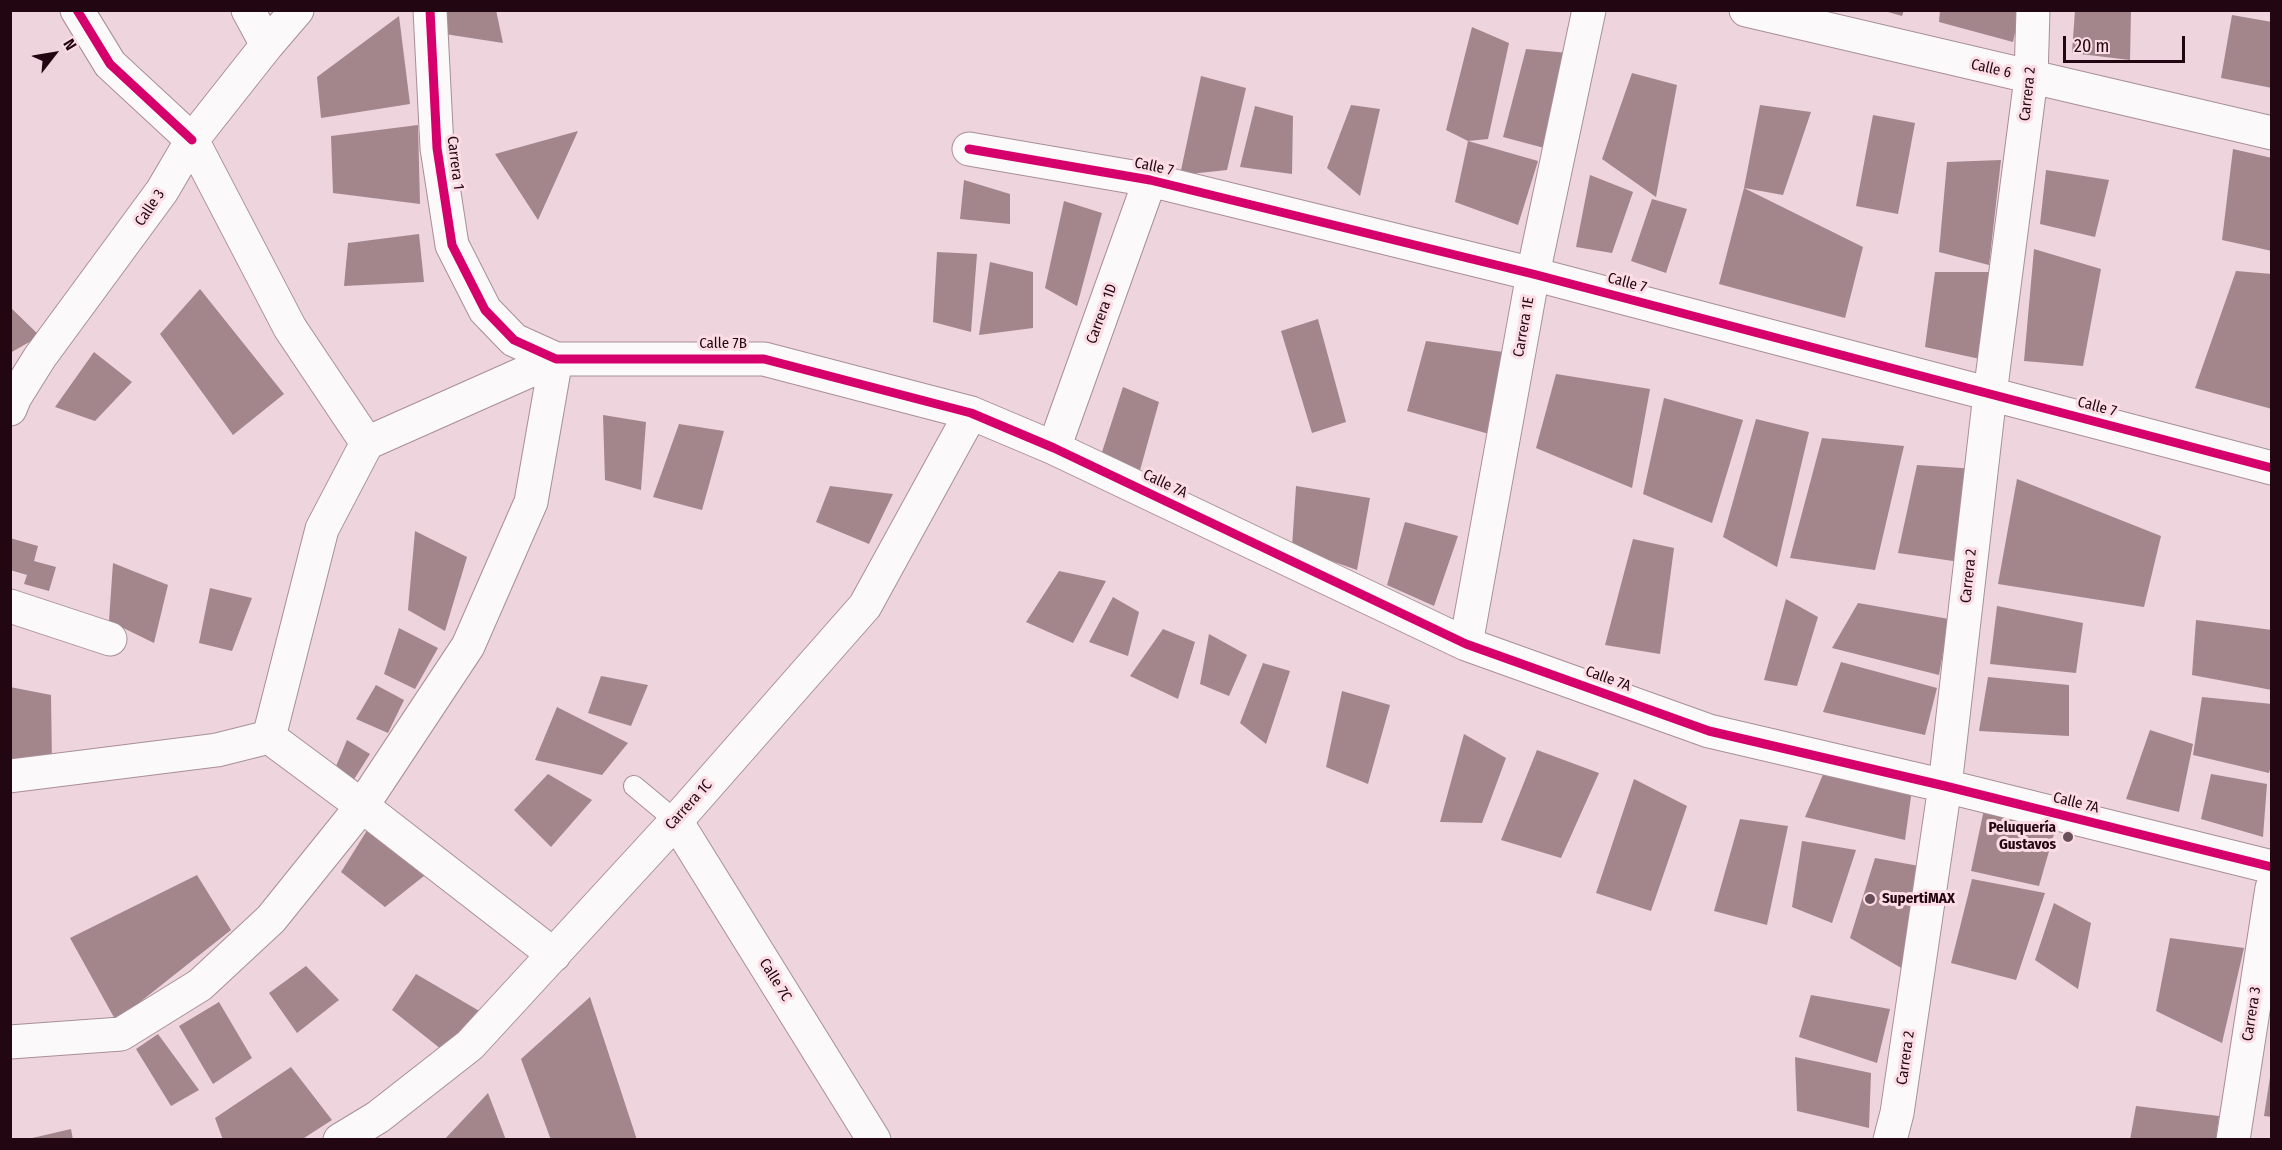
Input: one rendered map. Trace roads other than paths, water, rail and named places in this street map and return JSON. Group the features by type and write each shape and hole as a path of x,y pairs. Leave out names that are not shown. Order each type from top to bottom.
{"street":[{"path":"77,10 110,64 192,140 290,328 367,442"},
{"path":"248,10 267,45"},
{"name":"Calle 3","path":"10,409 40,357 162,191 192,140 297,10"},
{"name":"Carrera 1","path":"430,10 437,148 452,245 485,310"},
{"name":"Carrera 1E","path":"1466,644 1533,274 1589,10"},
{"name":"Calle 6","path":"1746,10 2271,133"},
{"name":"Carrera 2","path":"1890,1140 1897,1113 1946,786 1990,394 2031,78 2034,10"},
{"name":"Calle 7","path":"969,149 1150,180 1533,274 2271,468"},
{"name":"Carrera 1D","path":"1054,448 1150,180"},
{"name":"Calle 7B","path":"485,310 514,340 556,359 764,359 971,413"},
{"path":"269,737 322,529 367,442 556,359"},
{"path":"10,1042 122,1034 200,985 271,919 362,806 468,646 531,502 556,359"},
{"name":"Calle 7A","path":"971,413 1054,448 1466,644 1709,731 1946,786 2271,867"},
{"name":"Carrera 1C","path":"340,1140 378,1117 470,1045 675,821 866,606 971,413"},
{"path":"10,606 110,639"},
{"path":"269,737 554,955"},
{"path":"10,776 218,750 269,737"},
{"name":"Calle 7C","path":"675,821 874,1140"},
{"name":"Carrera 3","path":"2233,1140 2271,888"}],"lane":[{"path":"634,786 675,821"}],"place":[{"name":"Peluquería Gustavos","path":"2068,837"},
{"name":"SupertiMAX","path":"1870,899"}]}
